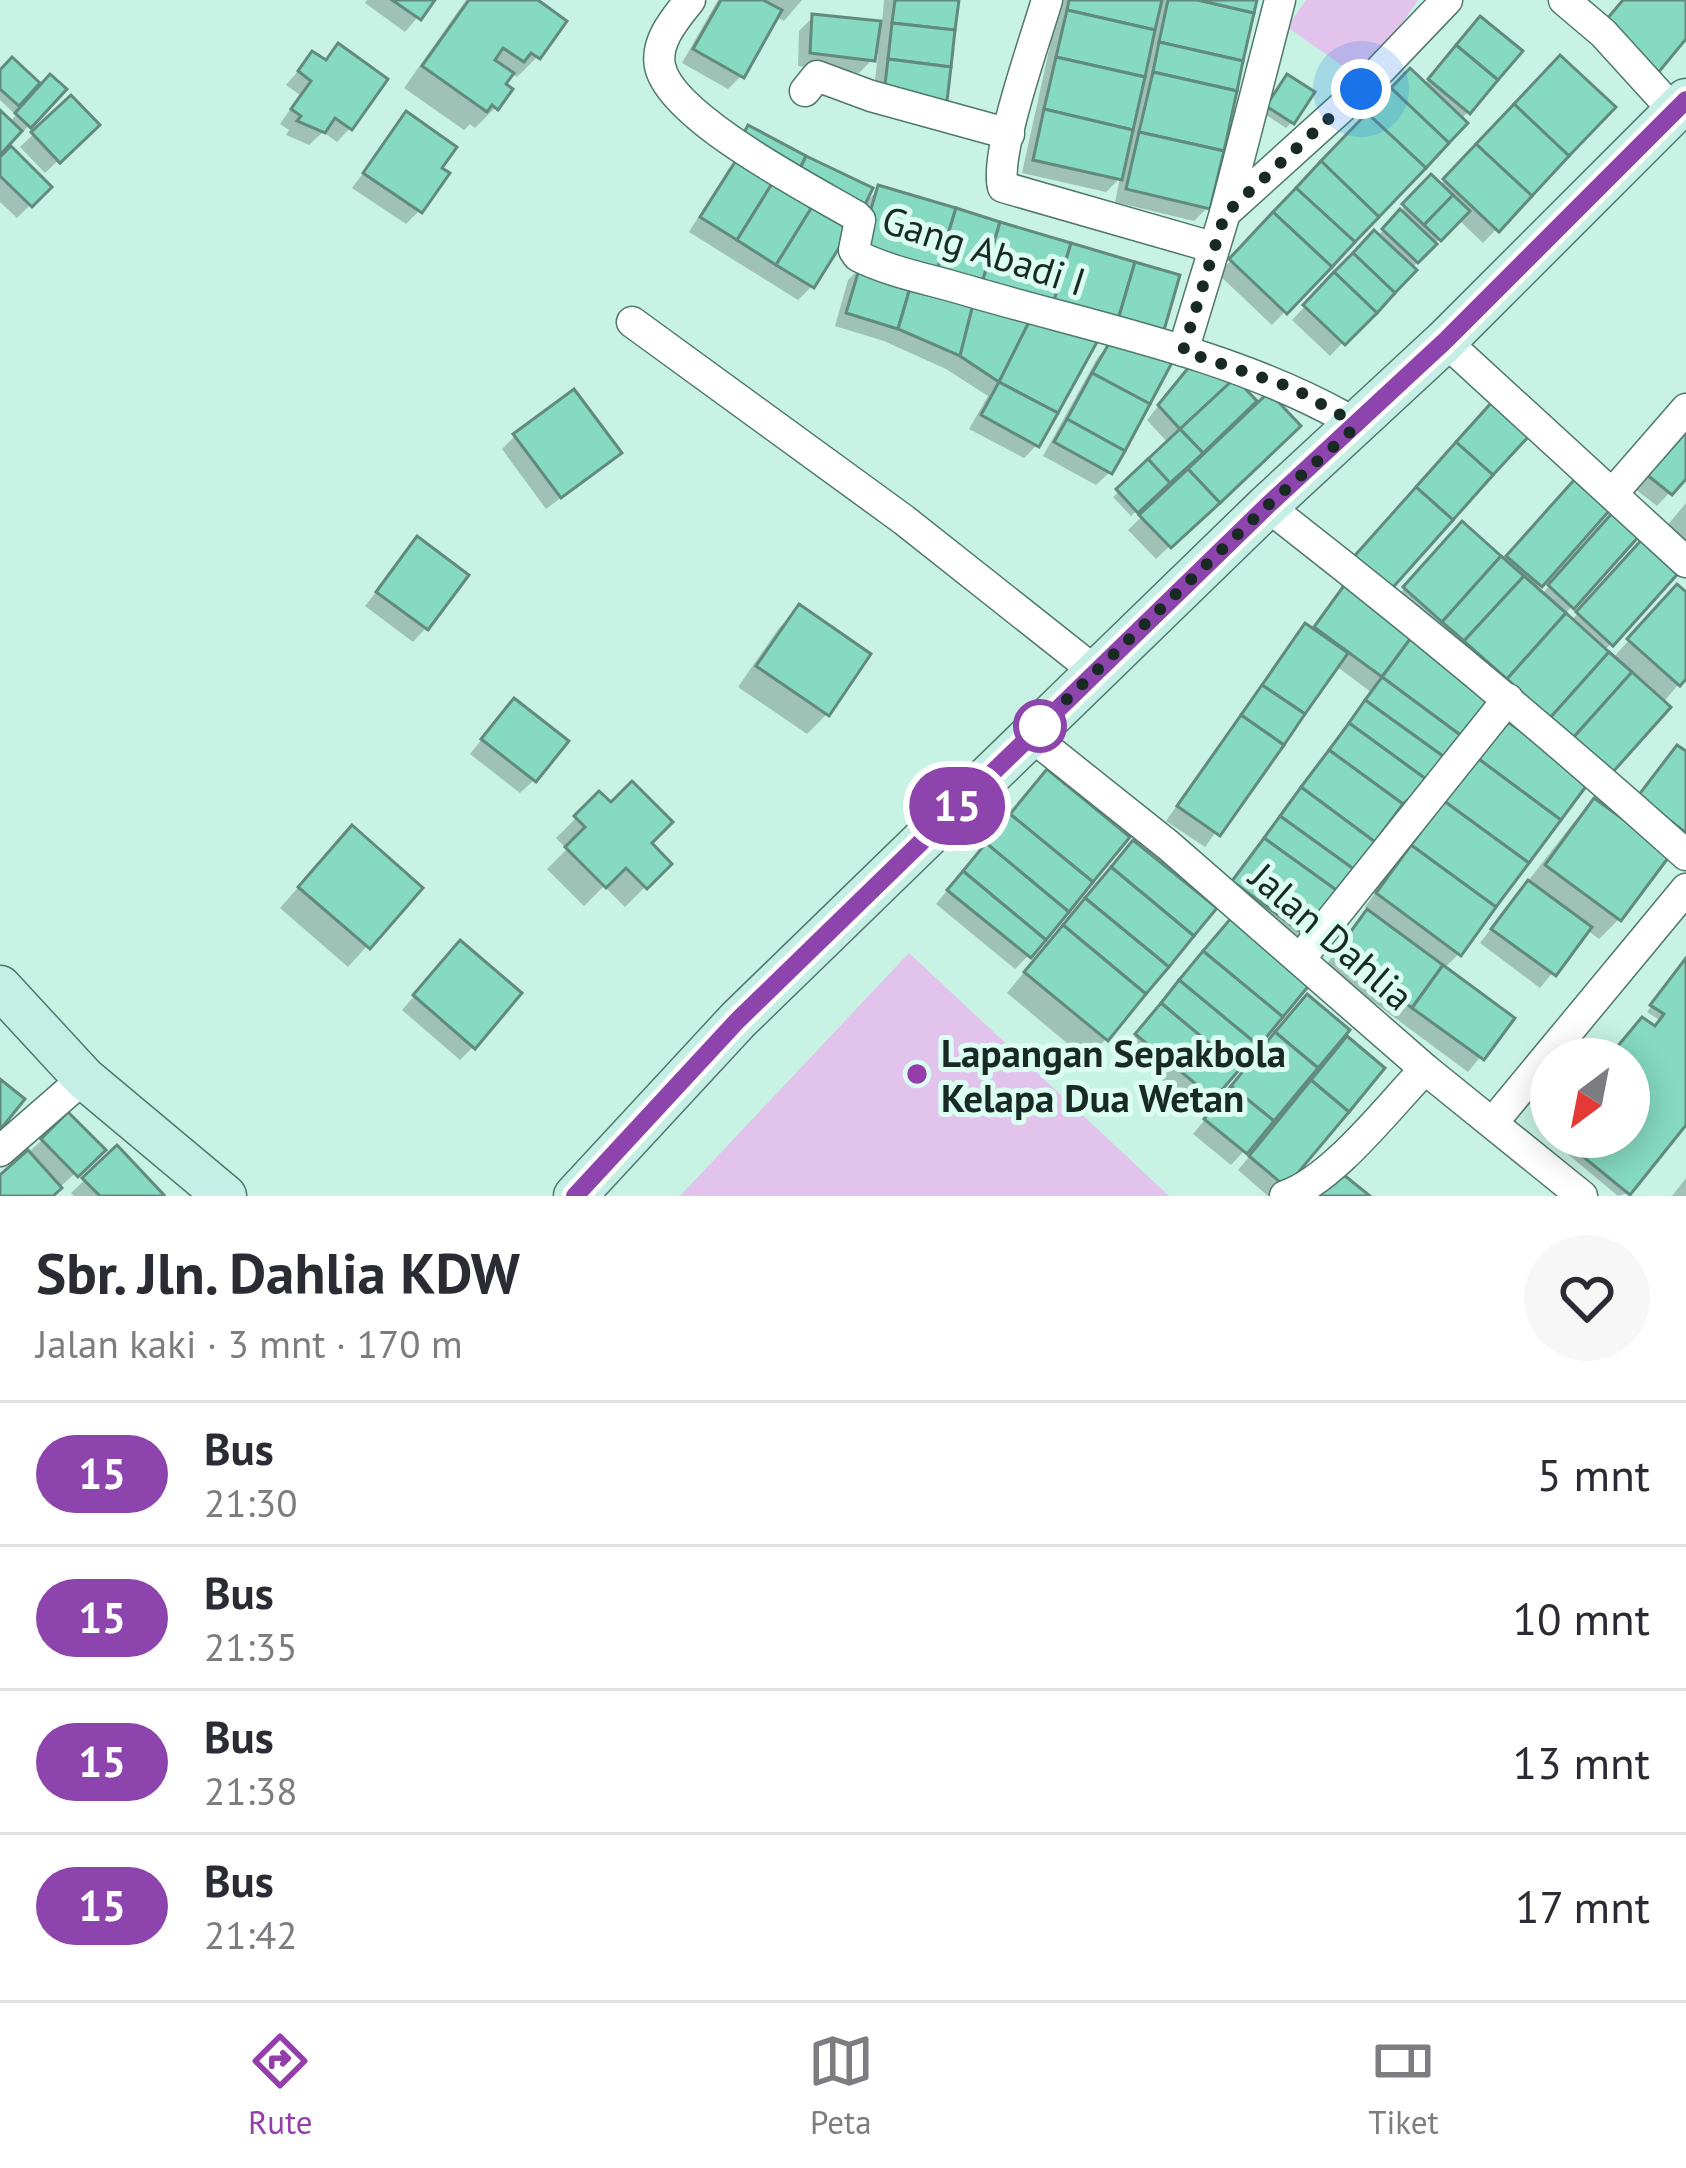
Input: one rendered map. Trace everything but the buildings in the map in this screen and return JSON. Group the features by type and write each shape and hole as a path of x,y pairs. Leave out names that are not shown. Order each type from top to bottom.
{"street":[{"name":"Gang Abadi I","path":"690,0 671,25 660,52 660,66 673,94 740,145 856,216 860,220 854,250 858,256 1293,388 1344,417 1350,432"},
{"path":"1047,0 1000,176 1004,187 1213,247"},
{"path":"1183,351 1225,214 1280,0"},
{"path":"1225,214 1361,89 1447,0"},
{"path":"574,1196 738,1020 1267,506 1445,341 1680,105 1564,0"},
{"path":"805,91 817,76 871,96 1010,134"},
{"path":"632,322 904,520 1096,673"},
{"path":"1445,341 1686,562"},
{"path":"1612,494 1686,409"},
{"path":"1267,506 1508,699 1686,855"},
{"path":"1300,959 1508,699"},
{"name":"Jalan Dahlia","path":"1030,735 1168,845 1425,1069 1582,1196"},
{"path":"1494,1121 1686,889"},
{"path":"0,987 84,1078 225,1196"},
{"path":"1285,1196 1298,1192 1336,1161 1425,1069"},
{"path":"0,1150 84,1078"}],"shaded area":[{"path":"1306,0 1418,0 1363,80 1287,27"},
{"name":"Lapangan Sepakbola Kelapa Dua Wetan","path":"909,953 1169,1196 680,1196"}],"bus line":[{"name":"15","path":"575,1196 738,1020 1267,506 1445,341 1686,100"}],"place":[{"name":"Lapangan Sepakbola Kelapa Dua Wetan","path":"917,1074"}],"route":[{"path":"1040,726 1030,735 1350,432 1344,417 1293,388 1183,351 1225,214 1361,89"}]}
